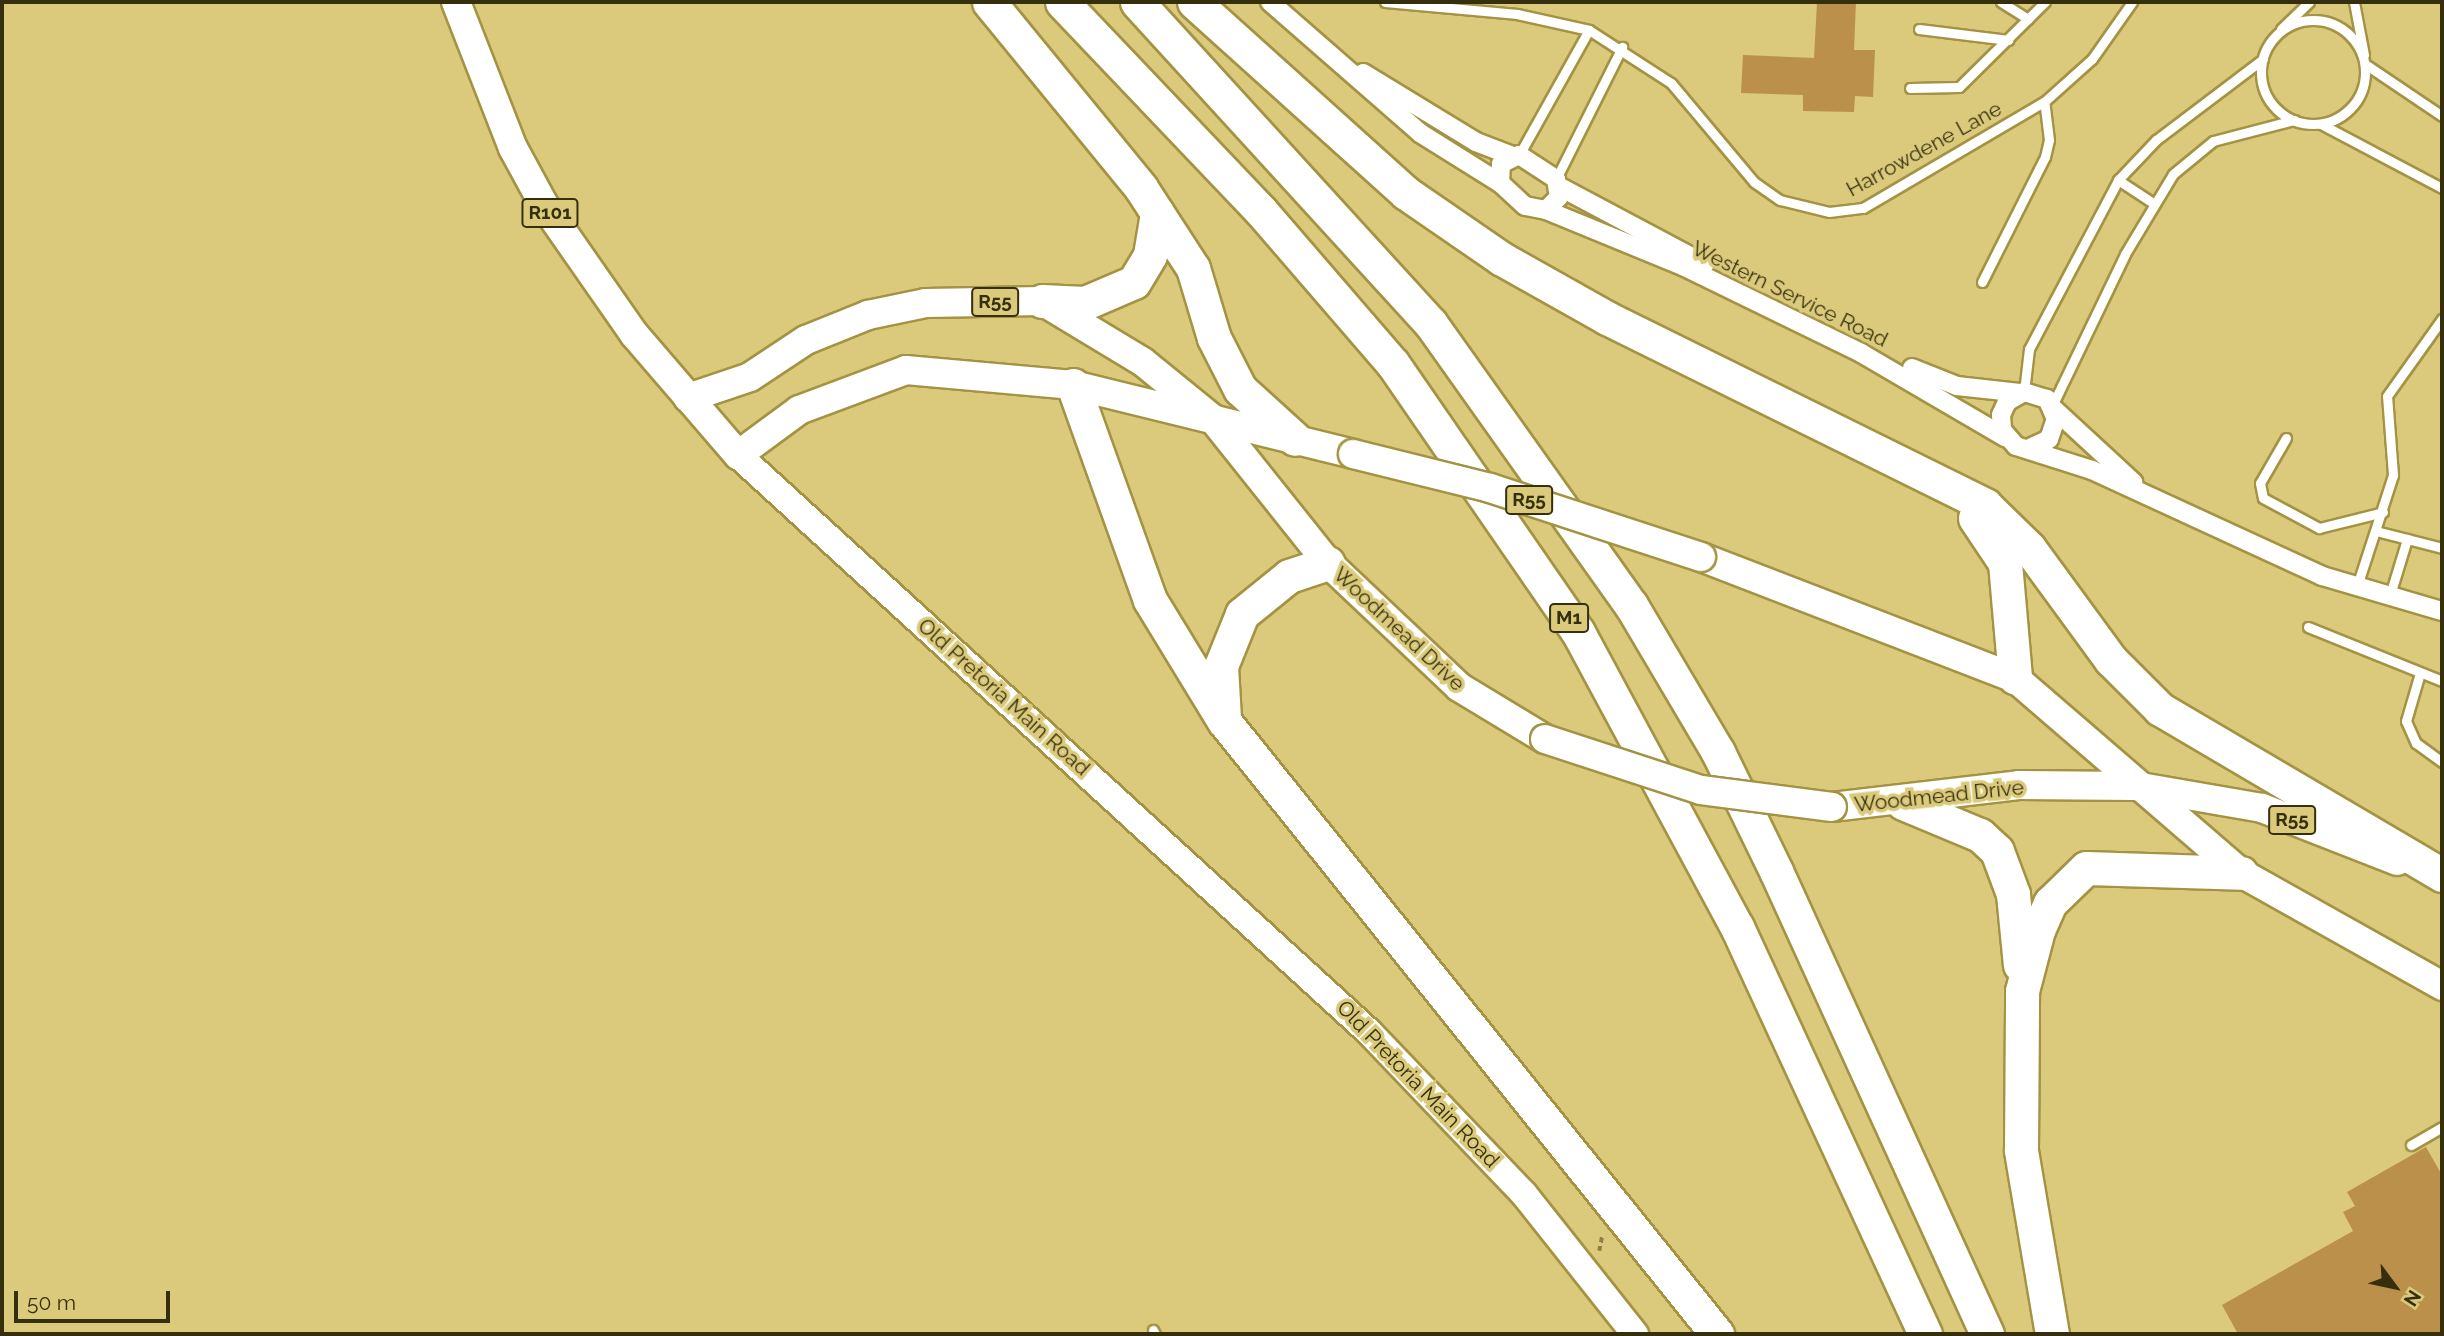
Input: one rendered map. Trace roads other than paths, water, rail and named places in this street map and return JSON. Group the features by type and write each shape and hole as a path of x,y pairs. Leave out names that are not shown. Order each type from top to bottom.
{"highway":[{"path":"989,2 1157,213 1193,268 1213,338 1240,389 1295,439"},
{"name":"M1","path":"1062,2 1261,211 1393,364 1578,632 1737,926 1925,1334"},
{"path":"1137,2 1431,324 1631,605 1718,752 1776,871 1987,1334"},
{"path":"1194,2 1406,193 1502,259 1607,318 1950,483 1994,514 2029,548 2111,660 2160,709 2442,877"},
{"path":"1042,301 1085,303 1134,282 1150,255 1157,213"},
{"path":"1073,384 1150,600 1224,721 1717,1334"},
{"path":"1898,459 1995,539 2009,580 2015,678"},
{"path":"1224,721 1222,666 1242,614 1289,576 1328,563"},
{"path":"1903,803 1980,835 1997,851 2013,894 2022,991 2021,1150 2052,1334"},
{"path":"2022,991 2050,903 2086,868 2241,873"}],"main road":[{"name":"Old Pretoria Main Road","path":"456,2 513,148 544,205 606,298 738,455 1250,917 1471,1135 1595,1280 1635,1334"},
{"name":"R55","path":"688,398 750,377 806,340 868,315 926,303 1042,301"},
{"name":"Woodmead Drive","path":"1042,301 1143,362 1213,419 1328,563 1459,687 1545,739 1701,790 1832,807 1903,803 2019,785 2135,786 2262,808 2442,877"},
{"name":"Woodmead Drive","path":"738,455 799,410 906,370 1073,384 1490,488 1701,557 2015,678 2135,786 2241,873 2442,986"}],"street":[{"path":"1270,2 1339,59 1420,132 1500,184 1502,164 1516,155"},
{"path":"1339,59 1476,142 1516,155"},
{"name":"Western Service Road","path":"1516,155 1558,183 1941,382 2022,393"},
{"path":"1546,210 1558,183"},
{"name":"Western Service Road","path":"1500,184 1525,206 1546,210 1685,267 1839,342 2005,437"},
{"path":"2150,496 2040,395 2022,393 2003,408 2005,437 2150,496 2356,589 2442,611"},
{"path":"2030,448 2053,435 2053,407"}],"lane":[{"name":"Harrowdene Lane","path":"1385,2 1517,14 1589,30 1622,47 1671,83 1754,182 1780,200 1829,212 1863,208 2044,102 2092,59 2132,2"},
{"path":"2001,2 2028,19"},
{"path":"1910,88 1959,88 2045,2"},
{"path":"2022,393 2029,349 2118,180 2156,140 2263,59 2279,34 2309,2"},
{"path":"2321,124 2351,108 2365,61 2354,2"},
{"path":"2279,34 2304,20 2325,21 2355,39 2365,61 2442,116"},
{"path":"1919,29 2008,40"},
{"path":"1516,155 1589,30"},
{"path":"1558,183 1622,47"},
{"path":"2263,59 2264,90 2294,120"},
{"path":"1982,282 2045,157 2049,141 2044,102"},
{"path":"2053,407 2153,204 2194,152 2250,128 2294,120 2321,124 2442,188"},
{"path":"2118,180 2153,204"},
{"path":"2356,589 2383,512 2393,468 2387,396 2442,319"},
{"path":"2286,438 2260,483 2263,498 2319,528 2383,512"},
{"path":"2376,531 2442,548"},
{"path":"2389,599 2407,539"},
{"path":"2308,628 2442,681"},
{"path":"2420,673 2406,721 2416,743 2442,762"},
{"path":"2411,1145 2442,1127"}]}
